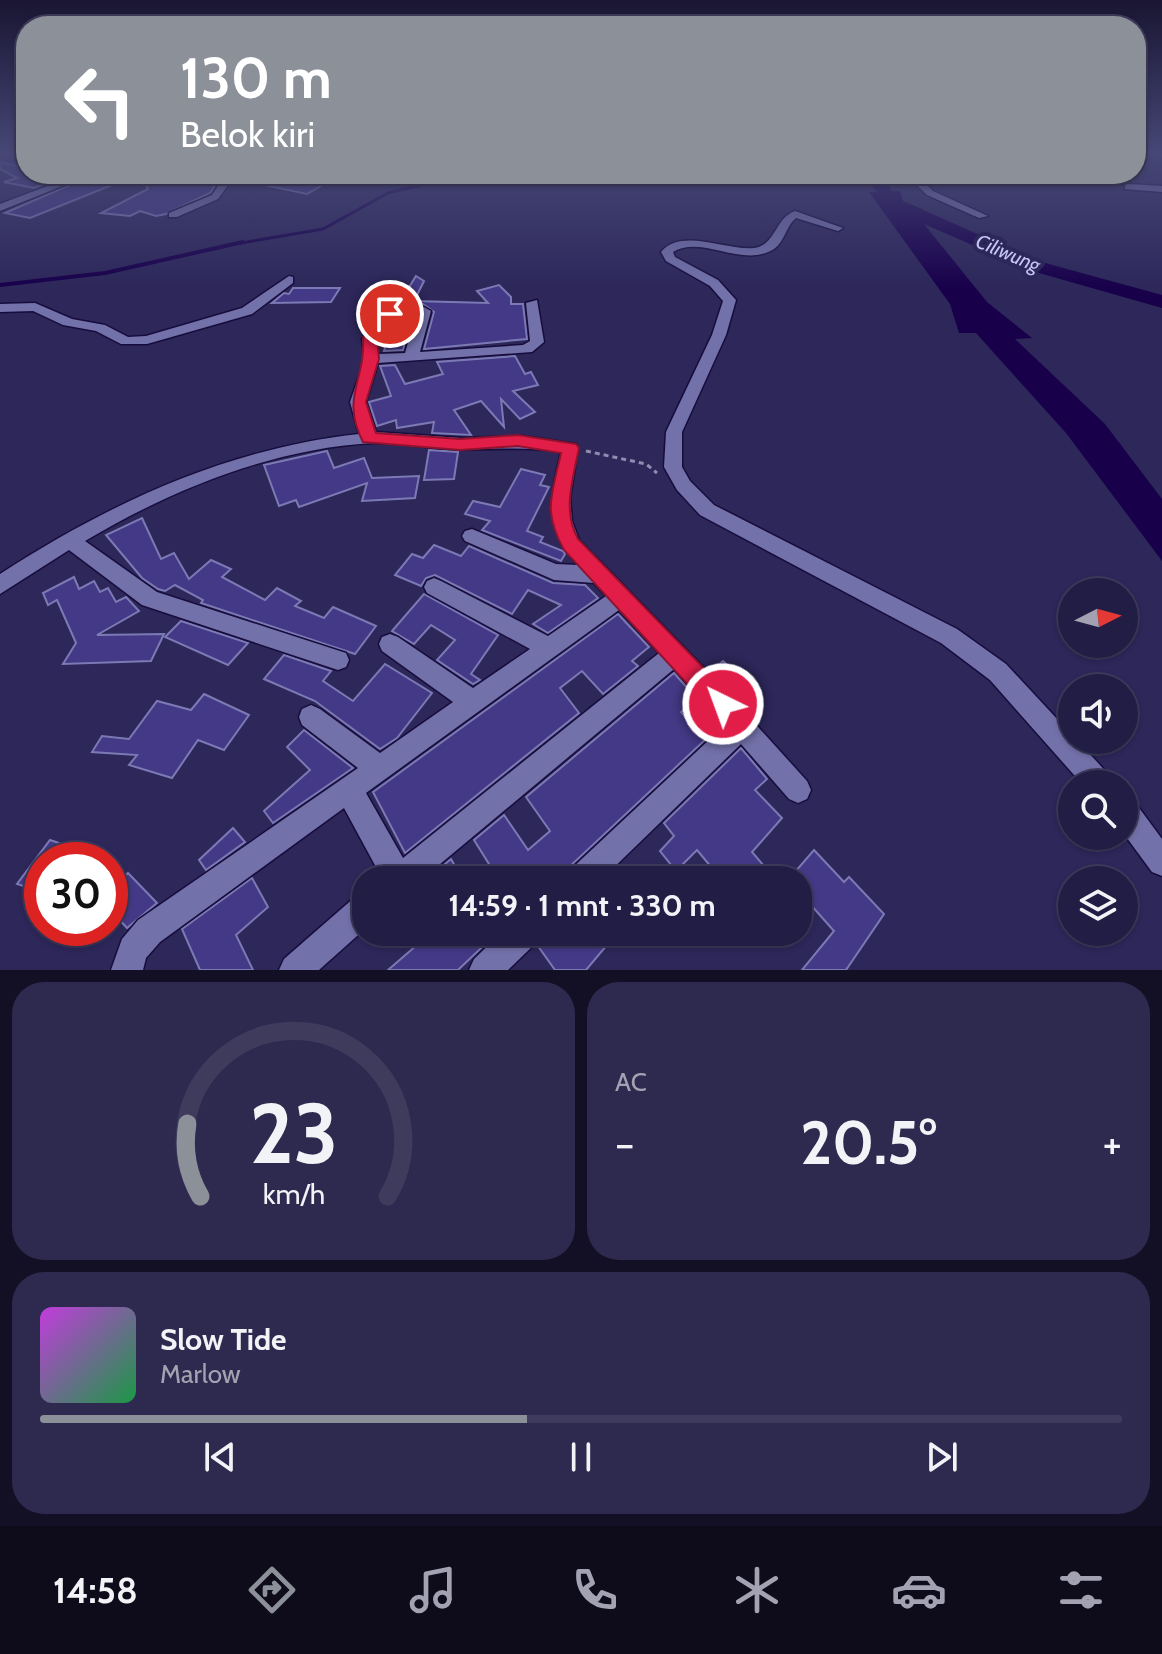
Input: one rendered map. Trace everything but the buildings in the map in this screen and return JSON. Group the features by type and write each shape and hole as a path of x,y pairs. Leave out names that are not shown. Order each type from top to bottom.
{"street":[{"path":"0,208 28,197"},
{"path":"173,215 214,197"},
{"path":"940,197 983,216"},
{"path":"838,228 795,214 784,223 779,240 765,249 738,252 679,244 667,252 678,266 714,283 730,300 719,335 674,432 673,467 683,485 707,510 949,636 998,672 1087,770"},
{"path":"0,308 35,307 68,322 100,328 126,341 147,340 247,311 289,280"},
{"path":"369,438 358,402 372,359 371,335 398,300"},
{"path":"372,359 477,355 531,347 537,340 532,303"},
{"path":"411,358 424,311"},
{"path":"0,585 71,541 166,493 242,463 286,450 369,438 460,444 518,441 570,448 560,491 560,525 571,545 742,726 798,790"},
{"path":"472,536 554,572 600,575"},
{"path":"71,541 150,599 338,660"},
{"path":"434,587 550,648"},
{"path":"127,970 133,950 149,931 621,597"},
{"path":"390,644 473,702"},
{"path":"415,866 675,654"},
{"path":"311,717 379,768"},
{"path":"595,866 742,726"},
{"path":"349,790 390,866"},
{"path":"1138,830 1162,862"},
{"path":"295,970 352,920"},
{"path":"485,970 510,946"}],"path":[{"path":"570,448 646,464 683,485"}],"water":[{"path":"873,197 902,197 903,201 1038,261 1162,295 1162,308 1032,271 924,224 987,302 1032,338 1015,339 1105,424 1162,499 1162,561 1066,433 976,333 959,333 950,304"}],"waterway":[{"path":"235,244 323,229 380,197"},
{"name":"Ciliwung","path":"888,197 891,202 916,213"},
{"path":"0,285 105,273 243,242"}],"route":[{"path":"390,314 370,337 372,359 358,402 369,438 460,444 518,441 570,448 559,508 560,525 571,545 723,704"}]}
